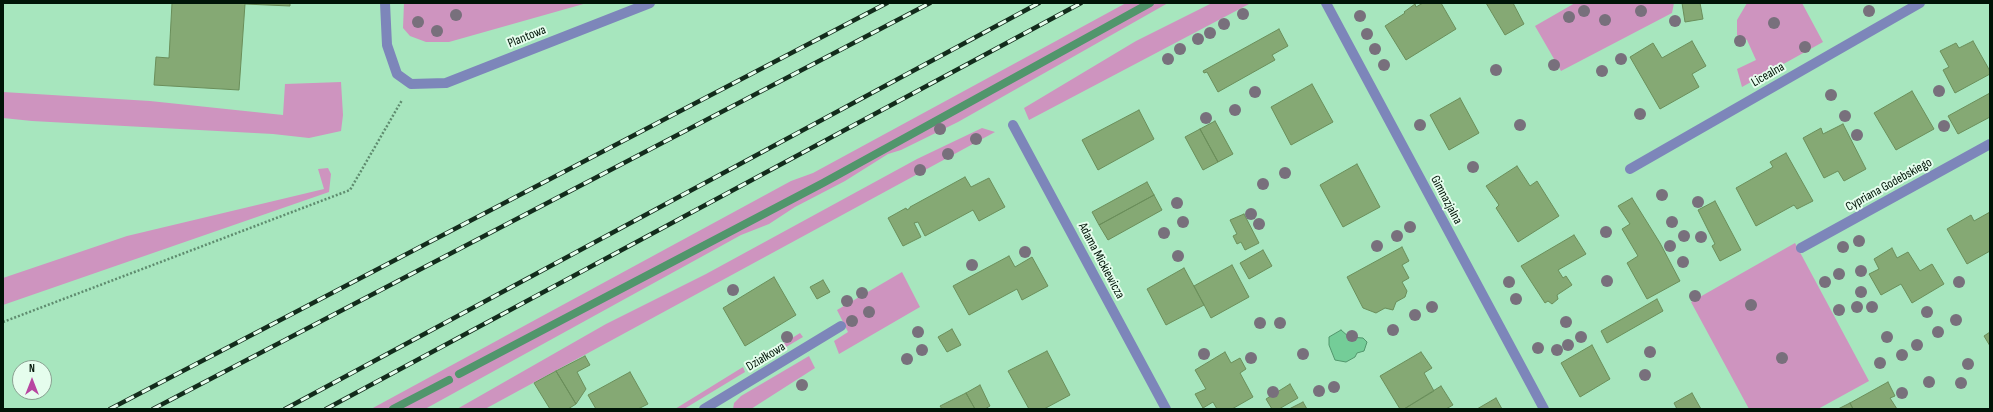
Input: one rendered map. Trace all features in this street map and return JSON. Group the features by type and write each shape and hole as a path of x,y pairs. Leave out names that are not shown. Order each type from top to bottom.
{"street":[{"path":"385,3 387,45 397,74 411,84"},
{"name":"Plantowa","path":"411,84 446,83 650,3"},
{"name":"Gimnazjalna","path":"1326,3 1544,409"},
{"name":"Licealna","path":"1630,169 1920,3"},
{"name":"Adama Mickiewicza","path":"1014,126 1166,409"},
{"name":"Cypriana Godebskiego","path":"1801,248 1990,144"},
{"name":"Działkowa","path":"704,409 717,406 841,326"}],"path":[{"path":"3,322 350,190 411,84"}],"shaded area":[{"path":"404,3 587,3 449,42 426,42 410,36 403,28"},
{"path":"1126,3 1168,3 958,122 901,150 888,154 845,181 795,207 769,224 741,235 425,409 371,409 791,181 813,173"},
{"path":"1212,3 1251,3 1029,120 1024,108 1136,41"},
{"path":"1575,3 1674,3 1672,13 1561,71 1535,26"},
{"path":"1747,3 1802,3 1823,42 1742,87 1737,69 1756,60 1747,40 1737,35 1737,20"},
{"path":"341,82 343,115 341,131 309,138 273,134 32,121 3,118 3,92 150,101 283,115 285,84"},
{"path":"982,128 995,132 485,409 457,409 606,324 706,274 917,159"},
{"path":"328,168 331,174 329,192 3,305 3,278 127,236 324,189 318,169"},
{"path":"1795,243 1869,381 1818,409 1749,409 1691,302"},
{"path":"902,272 920,307 839,354 834,341 848,332 837,310"},
{"path":"1341,330 1349,337 1363,338 1367,342 1364,351 1357,353 1355,357 1346,362 1335,360 1329,345 1329,337"},
{"path":"800,333 803,337 759,363 757,360"},
{"path":"809,356 815,368 751,409 733,409 734,403 741,396"},
{"path":"743,367 745,372 684,409 675,409"}],"building":[{"path":"172,3 290,3 290,6 245,4 239,90 154,85 156,57 169,58"},
{"path":"1423,3 1441,3 1456,29 1406,60 1385,26 1405,13 1404,12 1415,4 1416,7"},
{"path":"1486,3 1513,3 1524,24 1505,35"},
{"path":"1682,3 1700,3 1703,19 1685,22"},
{"path":"1279,29 1288,46 1272,55 1275,60 1218,92 1207,72 1204,73 1203,71"},
{"path":"1692,41 1706,66 1692,74 1699,87 1660,109 1630,57 1653,43 1662,58"},
{"path":"1973,41 1990,71 1990,74 1955,93 1943,70 1949,67 1940,51 1956,43 1959,48"},
{"path":"1312,84 1333,122 1291,145 1271,107"},
{"path":"1912,91 1934,129 1896,150 1874,113"},
{"path":"1990,93 1990,117 1958,134 1948,116"},
{"path":"1460,98 1479,133 1449,150 1430,115"},
{"path":"1139,110 1154,139 1098,170 1082,140"},
{"path":"1215,121 1233,154 1218,162 1200,129"},
{"path":"1843,124 1866,169 1844,181 1838,171 1824,178 1803,138 1821,128 1823,134"},
{"path":"1200,129 1218,162 1203,170 1185,137"},
{"path":"1786,153 1813,201 1797,209 1794,205 1756,226 1736,188 1773,167 1770,162"},
{"path":"1357,164 1380,207 1343,227 1320,185"},
{"path":"1517,166 1530,186 1537,181 1559,216 1518,242 1496,208 1499,205 1486,186"},
{"path":"965,177 971,187 989,178 1005,207 979,221 973,210 925,236 918,222 914,223 921,237 903,246 888,218 906,208 907,210"},
{"path":"1147,182 1154,195 1099,225 1092,212"},
{"path":"1154,195 1162,210 1108,240 1099,225"},
{"path":"1632,198 1660,243 1680,281 1647,299 1627,263 1638,256 1622,229 1630,224 1618,206"},
{"path":"1715,201 1741,250 1720,261 1712,246 1715,244 1698,210"},
{"path":"1990,212 1990,251 1967,264 1947,229 1971,215 1974,221"},
{"path":"1244,214 1259,243 1245,250 1241,242 1237,244 1233,236 1237,234 1230,220"},
{"path":"1574,235 1586,254 1558,270 1563,278 1566,276 1572,285 1557,295 1558,299 1552,304 1548,301 1545,303 1521,266"},
{"path":"1402,247 1409,261 1402,265 1409,278 1402,282 1407,291 1405,297 1396,302 1393,310 1385,308 1376,313 1363,308 1347,277"},
{"path":"1892,248 1897,258 1908,252 1920,271 1932,264 1944,284 1912,303 1901,284 1881,295 1869,274 1879,269 1874,259"},
{"path":"1263,250 1272,266 1249,279 1240,263"},
{"path":"1009,256 1015,267 1032,257 1048,286 1022,300 1017,289 969,315 953,286"},
{"path":"1232,265 1249,297 1211,318 1194,286"},
{"path":"1184,268 1204,305 1166,325 1147,289"},
{"path":"774,277 796,315 745,346 723,308"},
{"path":"823,280 830,292 817,299 810,287"},
{"path":"1657,299 1663,311 1607,343 1601,331"},
{"path":"952,329 961,345 947,352 938,337"},
{"path":"1990,332 1990,346 1984,336"},
{"path":"1592,345 1610,379 1580,397 1561,363"},
{"path":"1047,351 1070,395 1044,409 1029,409 1008,371"},
{"path":"1225,352 1231,363 1240,358 1246,369 1240,373 1253,397 1232,409 1217,409 1213,402 1203,408 1195,394 1206,389 1195,370"},
{"path":"1421,352 1432,368 1424,373 1434,391 1404,409 1400,409 1380,376"},
{"path":"585,356 590,365 577,372 586,389 576,404 556,371"},
{"path":"556,371 576,404 568,409 550,409 534,383"},
{"path":"630,372 648,404 638,409 596,409 588,395"},
{"path":"1888,382 1895,396 1890,398 1897,409 1853,409 1850,403"},
{"path":"1290,384 1298,398 1279,409 1272,409 1266,399"},
{"path":"980,385 990,406 985,409 975,409 966,393"},
{"path":"1441,386 1453,405 1446,409 1404,409"},
{"path":"966,393 975,409 942,409 940,406"},
{"path":"1692,393 1701,409 1677,409 1674,403"},
{"path":"1496,398 1502,409 1477,409"},
{"path":"1303,402 1307,409 1289,409"},
{"path":"1850,403 1853,409 1838,409"}],"waterway":[{"path":"459,374 823,183 1150,3"},
{"path":"393,409 449,380"}],"railway":[{"path":"110,409 887,3"},
{"path":"153,409 930,3"},
{"path":"285,409 1039,3"},
{"path":"326,409 1081,3"}]}
